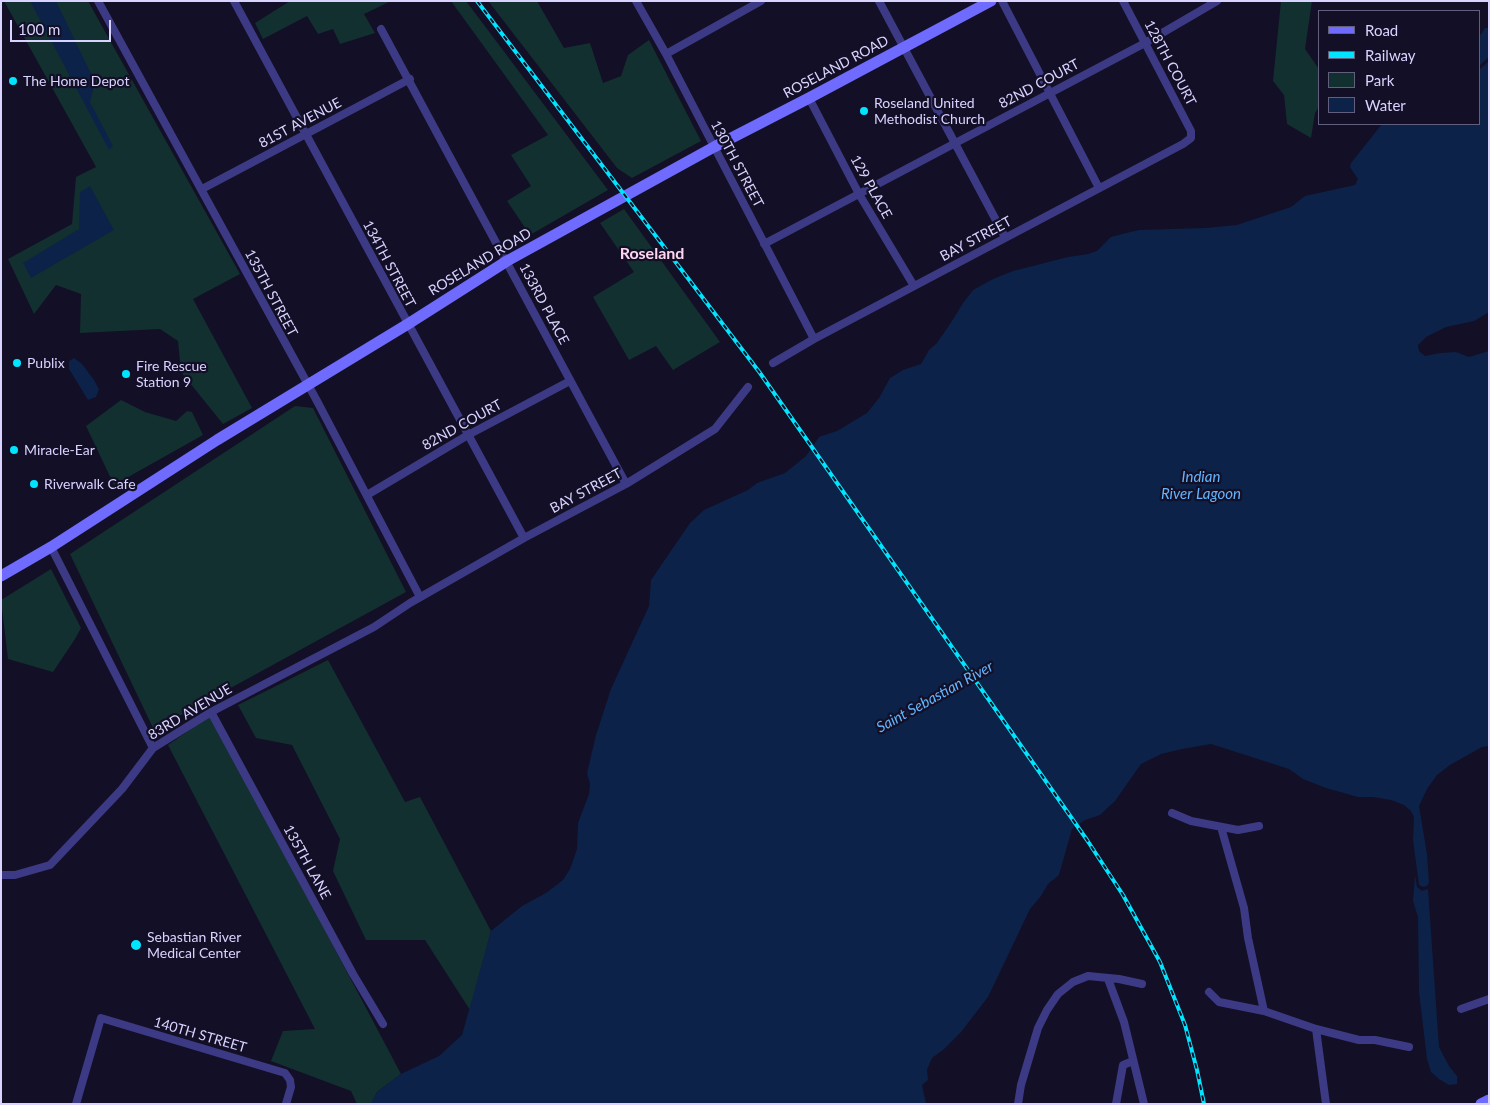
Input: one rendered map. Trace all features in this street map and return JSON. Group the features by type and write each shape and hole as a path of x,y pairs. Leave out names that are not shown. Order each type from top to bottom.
{"main road":[{"name":"ROSELAND ROAD","path":"1,576 51,547 217,440 308,386 507,261 714,147 991,1"},
{"path":"1481,1104 1489,1100"}],"street":[{"name":"135TH STREET","path":"98,1 202,189 420,597"},
{"name":"134TH STREET","path":"234,1 524,538"},
{"name":"130TH STREET","path":"636,1 666,54 814,339"},
{"path":"666,54 761,1"},
{"path":"879,1 1005,237"},
{"path":"1002,1 1099,188"},
{"name":"128TH COURT","path":"1123,1 1191,131 1191,138"},
{"name":"82ND COURT","path":"764,244 1145,43 1217,1"},
{"name":"133RD PLACE","path":"382,30 626,484"},
{"name":"81ST AVENUE","path":"202,189 410,79"},
{"name":"129 PLACE","path":"809,98 859,194 914,286"},
{"name":"BAY STREET","path":"773,363 814,339 1183,144 1191,138"},
{"name":"82ND COURT","path":"367,495 468,435 570,381"},
{"name":"BAY STREET","path":"420,597 524,538 626,484 714,429 748,387"},
{"path":"51,547 153,748"},
{"name":"83RD AVENUE","path":"1,875 15,875 50,865 122,789 153,748 211,712 374,627 420,597"},
{"name":"135TH LANE","path":"211,712 383,1024"},
{"path":"1172,813 1191,821 1238,830 1259,826"},
{"path":"1221,827 1244,908 1248,938 1264,1012"},
{"path":"1018,1104 1038,1028 1046,1010 1058,994 1073,982 1088,976 1119,979 1142,984"},
{"path":"1108,979 1124,1022 1144,1104"},
{"path":"1209,992 1219,1002 1264,1012 1316,1029 1359,1040 1375,1040 1409,1047"},
{"path":"1461,1009 1489,999"},
{"name":"140TH STREET","path":"76,1104 101,1018 285,1073 290,1080 291,1087 286,1104"},
{"path":"1316,1029 1326,1104"},
{"path":"1116,1104 1123,1065 1133,1061"}],"green space":[{"path":"4,1 88,1 240,274 193,299 252,408 223,424 181,372 178,341 160,329 80,333 81,294 56,285 34,314 8,259 72,224 76,177 96,167"},
{"path":"290,1 391,1 364,14 375,33 340,44 333,29 318,34 307,16 263,39 255,23"},
{"path":"451,1 466,1 608,190 530,235 507,201 531,186 511,155 548,135"},
{"path":"537,1 564,48 590,43 603,83 621,76 628,55 649,40 701,141 632,178 617,168 489,2"},
{"path":"1281,1 1312,1 1305,49 1318,68 1318,108 1315,113 1311,138 1287,124 1284,95 1273,81"},
{"path":"624,209 720,342 673,370 656,346 629,360 593,297 634,272 600,223"},
{"path":"121,400 145,412 176,421 187,411 192,412 203,435 114,485 86,426"},
{"path":"295,406 313,408 406,592 154,730 70,554"},
{"path":"51,569 81,628 53,672 8,659 1,600"},
{"path":"328,660 405,802 420,797 491,931 470,1010 425,940 366,940 333,871 340,839 292,745 256,738 238,705"},
{"path":"211,715 401,1074 377,1092 371,1104 357,1104 351,1091 271,1061 283,1031 315,1029 168,745"}],"water":[{"path":"30,1 56,1 95,82 90,102 113,146 109,150"},
{"path":"1485,28 1489,28 1489,57 1480,65 1480,36"},
{"name":"Indian River Lagoon","path":"1489,61 1489,312 1474,321 1446,327 1426,337 1418,345 1419,351 1425,356 1456,352 1469,357 1489,351 1489,746 1482,747 1450,765 1437,775 1427,789 1419,806 1427,854 1429,882 1427,886 1419,885 1413,840 1414,817 1411,811 1404,805 1391,800 1358,797 1326,788 1303,779 1289,769 1211,744 1182,749 1161,754 1141,764 1115,801 1100,815 1085,820 1072,829 1059,875 1048,884 1030,909 988,997 961,1032 932,1058 927,1070 928,1080 922,1085 926,1104 371,1104 377,1092 401,1074 439,1056 462,1035 491,931 522,906 546,893 563,880 570,869 577,849 578,823 589,794 590,784 587,773 596,735 611,689 649,606 651,580 690,523 704,510 748,490 757,483 785,473 806,456 819,437 837,431 867,413 879,398 890,378 903,370 921,364 929,350 937,343 973,290 1013,271 1097,251 1111,237 1139,230 1237,225 1291,207 1305,196 1355,185 1358,179 1350,167 1351,163 1381,125 1480,125 1480,69"},
{"path":"90,186 114,230 31,278 23,263 79,229 80,192"},
{"path":"74,358 82,364 94,380 99,389 96,397 88,400 69,369 69,361"},
{"path":"1415,875 1417,887 1422,891 1428,889 1439,1047 1449,1066 1457,1076 1457,1084 1449,1085 1439,1079 1431,1072 1427,1059 1419,992 1418,917 1413,901"}],"railway":[{"path":"477,1 760,373 1087,840 1123,895 1160,962 1185,1025 1204,1104"}],"place":[{"name":"The Home Depot","path":"13,81"},
{"name":"Roseland United Methodist Church","path":"864,111"},
{"name":"Publix","path":"17,363"},
{"name":"Fire Rescue Station 9","path":"126,374"},
{"name":"Miracle-Ear","path":"14,450"},
{"name":"Riverwalk Cafe","path":"34,484"},
{"name":"Sebastian River Medical Center","path":"136,945"}],"district":[{"name":"Roseland","path":"652,254"}],"water label":[{"name":"Saint Sebastian River","path":"935,697"}]}
